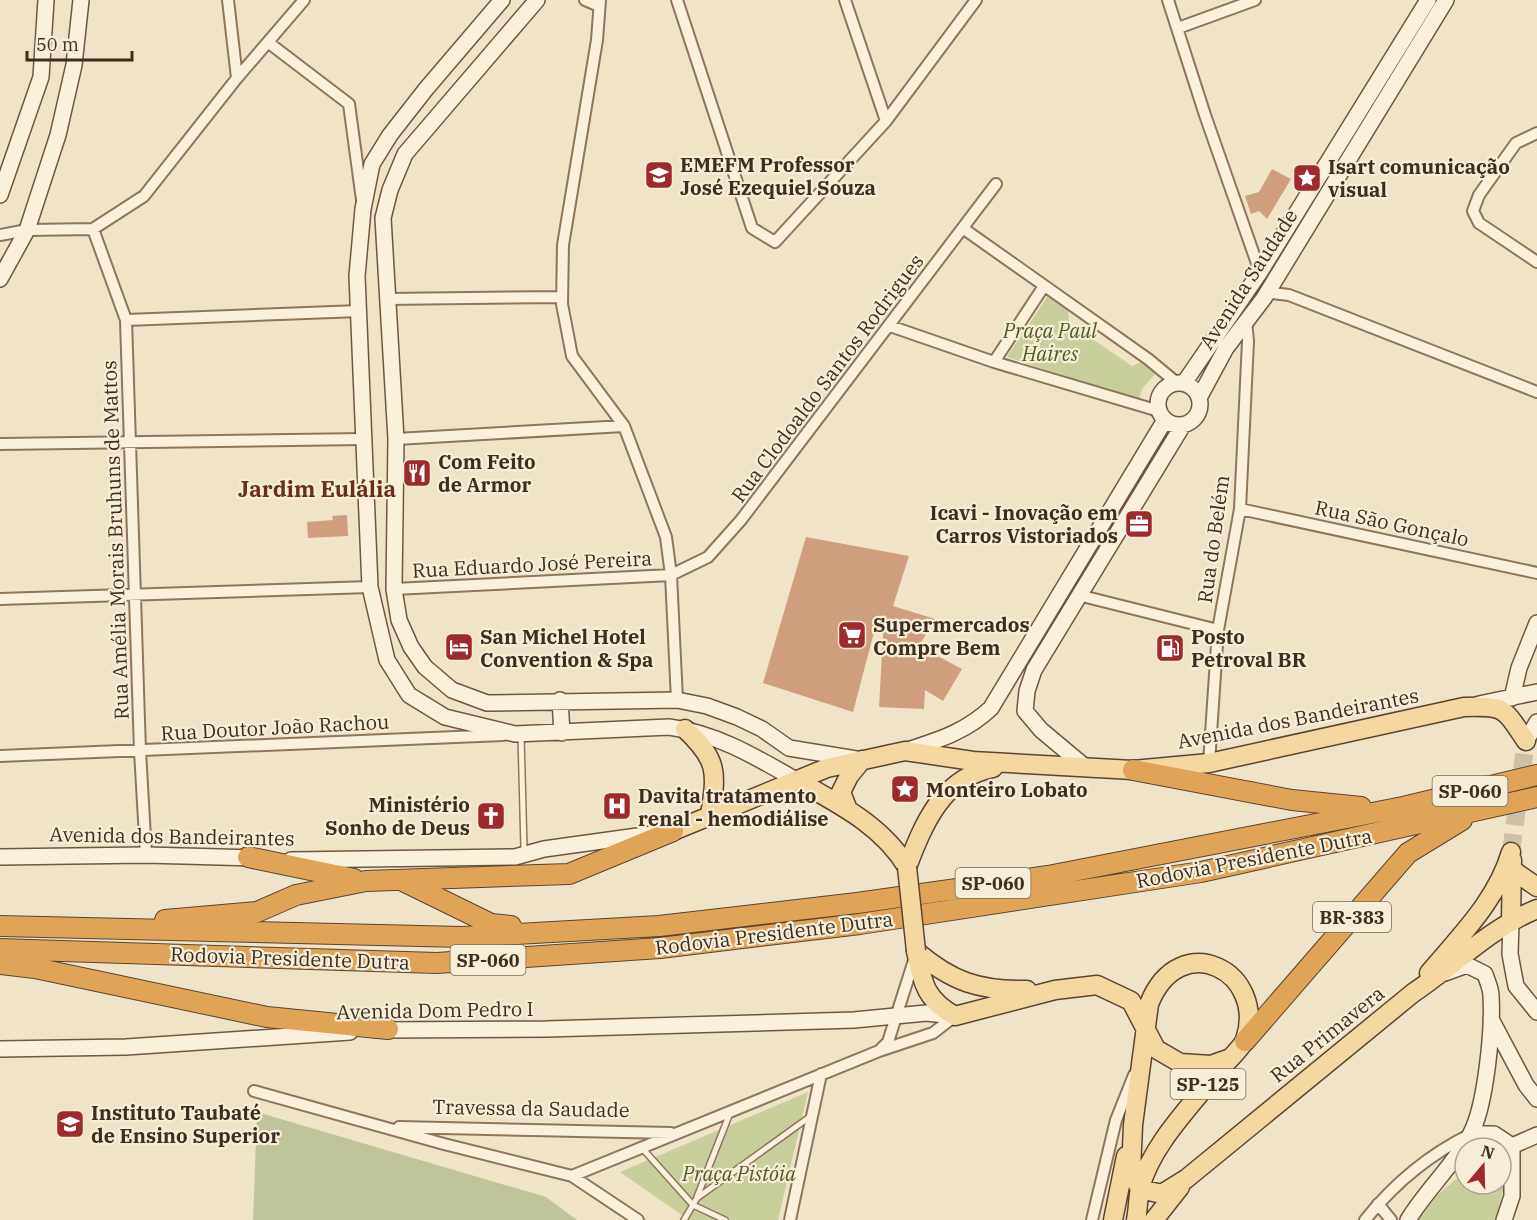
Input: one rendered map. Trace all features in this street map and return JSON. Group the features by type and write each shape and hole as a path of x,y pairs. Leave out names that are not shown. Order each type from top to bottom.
{"highway":[{"path":"1133,770 1292,800 1342,807 1403,807"},
{"name":"Rodovia Presidente Dutra","path":"0,926 462,936 580,932 659,926 857,903 1048,876 1403,807 1537,775"},
{"name":"Rodovia Presidente Dutra","path":"0,949 437,963 660,948 860,924 1201,872 1537,797"},
{"name":"BR-383","path":"1245,1041 1408,853 1476,812"},
{"path":"79,928 257,912 296,896 366,881 569,874 673,831"},
{"path":"248,857 318,874 366,881"},
{"path":"400,879 490,924 580,932"},
{"path":"0,964 35,968 267,1017 388,1029"}],"main road":[{"path":"0,195 41,77 46,0"},
{"path":"0,279 27,230 58,135 74,65 81,0"},
{"path":"502,0 390,135 372,164 363,209 357,276 370,587 387,660 409,695 445,717 518,734 669,727 710,735 848,810 884,836 907,867"},
{"path":"537,0 405,154 390,190 383,218 396,439 394,589 399,620 411,647 425,667 452,690 487,703 560,700 677,700 707,706 737,717 762,729 789,748 862,760 849,776 841,792 848,810"},
{"name":"Avenida Saudade","path":"905,751 960,732 975,724 991,708 1162,416 1161,393 1180,383 1260,272 1428,0"},
{"name":"Avenida Saudade","path":"1084,766 1041,730 1025,711 1027,691 1034,670 1183,424 1190,422 1199,412 1199,398 1226,348 1264,298 1446,0"},
{"path":"1180,383 1191,386 1199,398"},
{"path":"1162,416 1183,424"},
{"path":"368,511 395,510"},
{"path":"1512,698 1520,668 1537,623"},
{"name":"Avenida dos Bandeirantes","path":"0,857 146,855 299,860 515,857 544,849 673,831 827,768 905,751 973,761 1133,770 1209,763 1537,692"},
{"path":"560,700 562,733"},
{"name":"Avenida dos Bandeirantes","path":"1464,707 1495,706 1505,711 1526,741"},
{"path":"1526,741 1537,722"},
{"path":"685,729 704,747 712,760 716,778 710,815"},
{"path":"1017,763 973,772 955,784 941,800 921,831 907,867 916,951 924,986 935,1004 955,1016 1055,990"},
{"name":"Rua Primavera","path":"1413,993 1483,911 1506,869 1511,852 1514,871"},
{"path":"1514,871 1537,887"},
{"path":"1514,871 1510,954 1516,986 1537,1012"},
{"name":"Rua Primavera","path":"1186,1179 1413,993 1440,975 1499,928 1537,909"},
{"path":"916,951 957,981 997,991 1055,990 1097,985 1131,1001 1155,1049 1180,1063 1211,1065 1228,1059"},
{"path":"1186,1179 1162,1194 1140,1189 1131,1171 1133,1125 1143,1029 1155,988 1170,972 1198,962 1218,967 1230,975 1240,987 1248,1011 1245,1041"},
{"path":"1408,1220 1426,1191 1451,1164 1472,1134 1482,1098 1491,1019 1491,993 1485,974 1467,965 1440,975"},
{"name":"Avenida Dom Pedro I","path":"0,1049 126,1047 388,1029 546,1029 871,1019 926,1013 955,1016"},
{"path":"1491,1019 1526,1085 1537,1099"},
{"name":"SP-125","path":"1136,1220 1140,1189 1154,1158 1173,1129 1245,1041"},
{"path":"1133,1125 1140,1138 1155,1142 1173,1129"},
{"path":"1113,1220 1133,1125"},
{"path":"1472,1134 1497,1136"},
{"path":"1513,1146 1537,1135"},
{"path":"1513,1160 1513,1181"},
{"path":"1154,1220 1186,1179"},
{"path":"1507,1218 1511,1196"}],"street":[{"path":"228,0 237,78"},
{"path":"0,236 27,230 93,229 144,196 237,78 304,0"},
{"path":"585,0 599,3 597,40 563,245 562,297 572,356 624,426 666,537 671,575 677,700"},
{"path":"676,0 752,228 775,242 886,121 976,0"},
{"path":"845,0 886,121"},
{"path":"1168,0 1260,272"},
{"path":"1178,28 1255,0"},
{"path":"269,43 350,104 363,209"},
{"path":"1537,134 1516,143 1479,195 1473,211 1479,223 1537,262"},
{"name":"Rua Clodoaldo Santos Rodrigues","path":"671,575 708,558 741,520 996,184"},
{"name":"Rua Amélia Morais Bruhuns de Mattos","path":"93,229 126,320 140,751 146,855"},
{"path":"964,229 1180,383"},
{"path":"993,362 1044,286"},
{"path":"1264,298 1272,293 1288,295 1537,392"},
{"path":"387,299 562,297"},
{"path":"126,320 359,310"},
{"name":"Rua do Belém","path":"1209,763 1218,630 1240,509 1248,342 1246,321"},
{"path":"890,326 993,362 1162,416"},
{"path":"396,439 624,426"},
{"path":"0,444 363,439"},
{"name":"Rua São Gonçalo","path":"1240,509 1537,573"},
{"name":"Rua Eduardo José Pereira","path":"394,589 671,575"},
{"path":"0,599 370,587"},
{"path":"1078,595 1218,630"},
{"name":"Rua Doutor João Rachou","path":"0,756 518,734"},
{"name":"Avenida dos Bandeirantes","path":"379,859 390,853 544,849"},
{"path":"879,1051 888,1042 916,951"},
{"name":"Travessa da Saudade","path":"254,1091 572,1176 879,1051 933,1034 955,1016"},
{"path":"1092,1220 1116,1120 1141,1058"},
{"path":"790,1220 821,1074"},
{"name":"Travessa da Saudade","path":"384,1127 677,1134"},
{"path":"1365,1220 1378,1204 1411,1173 1448,1145 1472,1134"},
{"path":"572,1176 638,1220"},
{"path":"1378,1204 1391,1220"}],"lane":[{"path":"518,734 524,849"},
{"path":"684,1220 697,1198 730,1112"},
{"path":"697,1198 813,1115"},
{"path":"642,1148 693,1205 725,1220"}],"green space":[{"name":"Praça Paul Haires","path":"1048,296 1068,308 1069,323 1132,366 1141,362 1155,374 1142,389 1139,400 1007,357"},
{"name":"Praça Pistóia","path":"808,1092 778,1220 689,1220 620,1172"},
{"path":"257,1112 546,1197 577,1220 253,1220"},
{"path":"1453,1181 1453,1196 1502,1196 1495,1220 1418,1220 1432,1199"}],"building":[{"path":"1272,169 1291,179 1267,219 1259,211 1251,214 1245,196 1259,192"},
{"path":"347,515 348,536 308,538 307,522 333,520 332,516"},
{"name":"Supermercados Compre Bem","path":"806,537 909,556 893,606 935,619 919,646 962,669 943,701 925,690 924,709 879,707 884,618 878,617 853,712 763,683"}],"tunnel":[{"path":"1511,852 1526,741"}],"place":[{"name":"EMEFM Professor José Ezequiel Souza","path":"659,175"},
{"name":"Isart comunicação visual","path":"1307,178"},
{"name":"Com Feito de Armor","path":"417,473"},
{"name":"Icavi - Inovação em Carros Vistoriados","path":"1139,524"},
{"name":"Supermercados Compre Bem","path":"852,635"},
{"name":"San Michel Hotel Convention & Spa","path":"459,647"},
{"name":"Posto Petroval BR","path":"1170,648"},
{"name":"Monteiro Lobato","path":"905,789"},
{"name":"Davita tratamento renal - hemodiálise","path":"617,806"},
{"name":"Ministério Sonho de Deus","path":"491,816"},
{"name":"Instituto Taubaté de Ensino Superior","path":"70,1124"}],"district":[{"name":"Jardim Eulália","path":"317,488"}]}
